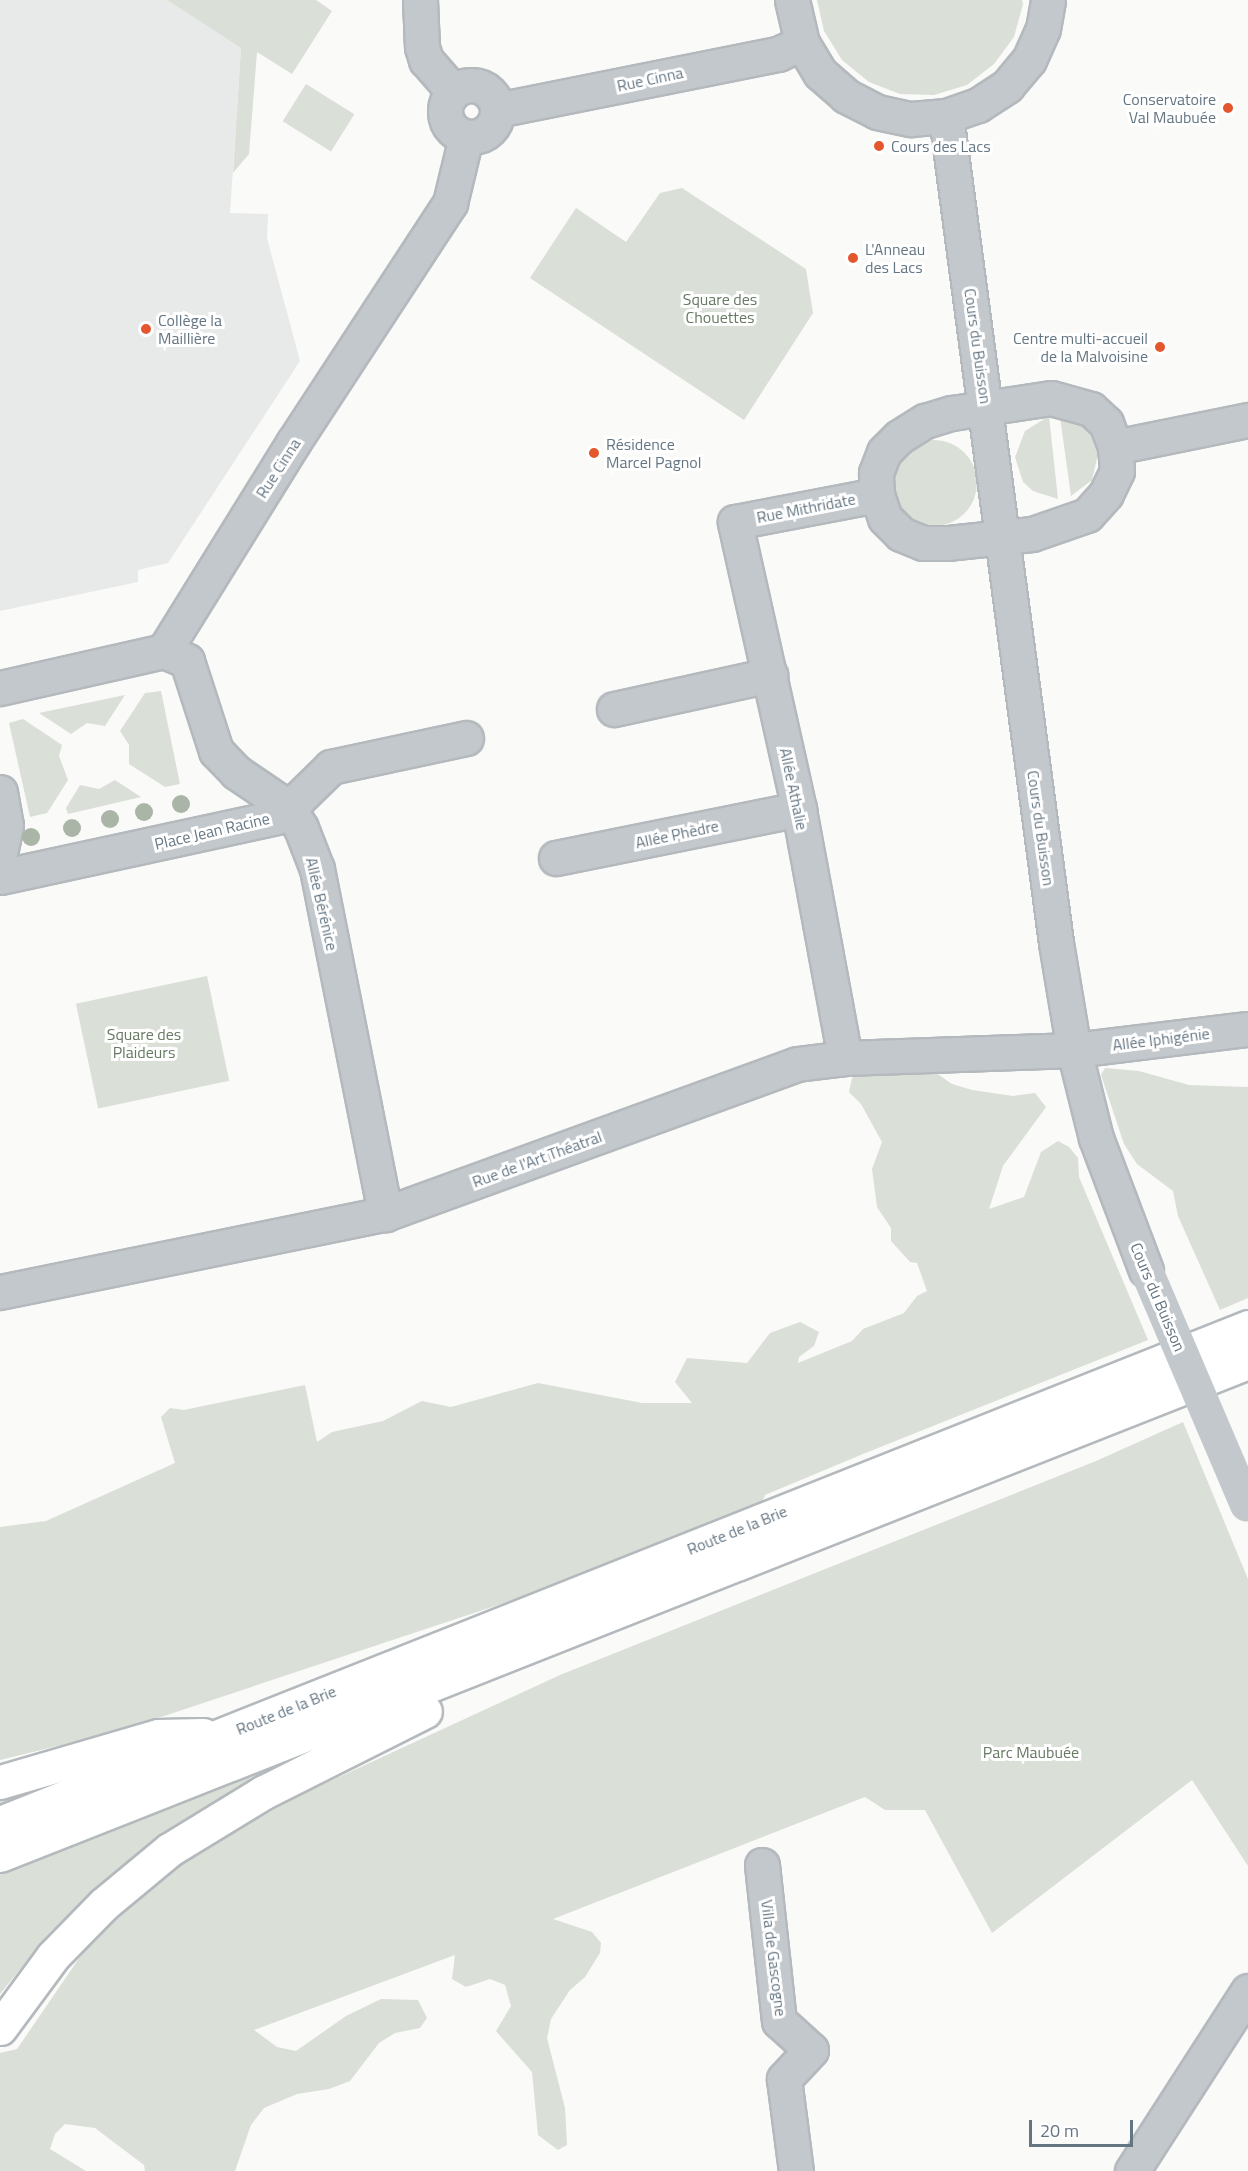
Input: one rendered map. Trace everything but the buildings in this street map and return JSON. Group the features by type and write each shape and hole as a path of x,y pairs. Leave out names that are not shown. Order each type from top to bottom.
{"highway":[{"name":"Route de la Brie","path":"0,1823 1248,1327"},
{"name":"Route de la Brie","path":"0,1855 1248,1362"},
{"path":"3,2023 53,1956 104,1904 169,1850 264,1792 357,1742 526,1669 584,1625"},
{"path":"0,1782 158,1736 226,1734"}],"street":[{"path":"420,0 422,47 426,60 453,91"},
{"path":"792,0 802,43 829,80 846,96 877,112 911,119 946,117 978,105 1006,86 1029,60 1043,29 1048,0"},
{"name":"Rue Cinna","path":"497,110 778,54 802,43"},
{"path":"468,85 485,89 497,110 488,131 466,137 447,122 445,106 453,91 468,85"},
{"name":"Cours du Buisson","path":"946,117 1002,539 1074,1050 1096,1138 1146,1270 1247,1507"},
{"name":"Rue Cinna","path":"164,651 287,453 450,203 466,137"},
{"name":"Rue Mithridate","path":"1030,399 1071,401 1090,409 1107,423 1115,447 1117,471 1106,494 1087,515 1061,527 1002,539 923,543 901,534 885,518 877,495 876,473 884,452 899,436 925,421 986,405 1030,399"},
{"path":"1115,447 1248,420"},
{"name":"Rue Mithridate","path":"735,522 877,495"},
{"name":"Allée Athalie","path":"735,522 799,809 845,1058"},
{"path":"0,688 164,651 187,661 216,751 236,772 289,808 331,767 466,738"},
{"name":"Place Jean Racine","path":"0,705 27,688 115,669 147,665 164,670 180,683 190,700 201,750 211,768 278,817 0,877"},
{"path":"614,709 770,675"},
{"path":"0,792 6,825 0,853"},
{"name":"Allée Bérénice","path":"289,808 317,869 386,1214"},
{"name":"Allée Phèdre","path":"555,858 799,809"},
{"name":"Allée Iphigénie","path":"1074,1050 1248,1029"},
{"name":"Rue de l'Art Théatral","path":"0,1292 386,1214 771,1071 845,1058 1074,1050"},
{"name":"Villa de Gascogne","path":"762,1865 779,2021 811,2050 784,2079 796,2171"},
{"path":"1132,2171 1248,1991"}],"shaded area":[{"name":"Collège la Maillière","path":"0,0 167,0 241,48 230,213 268,214 267,238 300,361 168,563 138,570 138,582 0,611"}],"green space":[{"path":"167,0 316,0 332,11 292,74 257,52 249,154 233,173 241,48"},
{"path":"817,0 1022,0 1023,4 1014,37 994,64 967,85 934,95 900,94 869,82 842,60 824,31"},
{"path":"306,84 354,114 331,152 283,121"},
{"name":"Square des Chouettes","path":"682,188 806,269 813,313 744,420 530,278 576,208 626,242 660,193"},
{"path":"1049,416 1058,499 1033,491 1023,482 1015,457 1025,431"},
{"path":"1060,417 1076,420 1088,429 1098,454 1092,480 1071,496"},
{"path":"926,440 942,440 965,452 974,466 977,483 974,500 965,514 942,526 926,526 910,519 898,507 891,491 891,475 898,459 910,447"},
{"path":"161,691 180,784 165,787 129,764 129,745 120,731 145,693"},
{"path":"125,695 105,726 87,723 71,734 39,713"},
{"path":"23,719 62,745 59,756 68,780 47,813 30,817 9,723"},
{"path":"115,780 141,797 68,814 66,808 80,785 99,789"},
{"name":"Square des Plaideurs","path":"207,976 229,1081 98,1109 76,1004"},
{"path":"926,1066 952,1084 972,1090 1013,1096 1035,1093 1046,1107 1003,1166 989,1209 1024,1197 1041,1152 1058,1141 1069,1147 1078,1158 1079,1177 1148,1340 765,1495 760,1508 618,1565 119,1731 0,1760 0,1527 46,1521 175,1463 161,1417 170,1408 184,1410 305,1385 317,1442 332,1432 383,1421 422,1401 451,1407 538,1383 642,1403 692,1403 675,1382 687,1358 747,1363 770,1333 800,1322 819,1332 814,1346 799,1357 798,1363 852,1341 863,1329 904,1313 917,1296 927,1291 917,1263 910,1262 891,1241 891,1228 877,1207 872,1169 882,1142 861,1104 849,1092 852,1078 864,1071"},
{"path":"1105,1068 1139,1071 1189,1085 1248,1087 1248,1298 1220,1310 1178,1216 1173,1191 1137,1164 1124,1144 1101,1075"},
{"name":"Parc Maubuée","path":"1183,1422 1248,1579 1248,1866 1192,1780 992,1933 925,1810 885,1810 865,1797 553,1919 592,1932 601,1943 600,1953 585,1977 570,1990 551,2019 547,2038 565,2108 567,2145 558,2150 538,2135 532,2072 496,2031 511,2006 505,1985 490,1979 466,1987 452,1979 455,1955 254,2030 277,2047 296,2051 346,2016 381,1999 418,2000 427,2018 420,2028 395,2033 379,2043 350,2081 329,2089 297,2094 264,2108 251,2125 235,2171 145,2171 144,2165 95,2128 65,2124 55,2134 50,2149 86,2171 0,2171 0,2053 17,2049 93,1938 132,1901 199,1851 300,1795 560,1675 1096,1461"},
{"path":"253,1769 249,1781 175,1828 51,1931 0,1994 0,1868"},
{"path":"40,1785 43,1791 0,1808 0,1794"}],"place":[{"name":"Conservatoire Val Maubuée","path":"1228,108"},
{"name":"Cours des Lacs","path":"879,146"},
{"name":"L'Anneau des Lacs","path":"853,258"},
{"name":"Collège la Maillière","path":"146,329"},
{"name":"Centre multi-accueil de la Malvoisine","path":"1160,347"},
{"name":"Résidence Marcel Pagnol","path":"594,453"}]}
